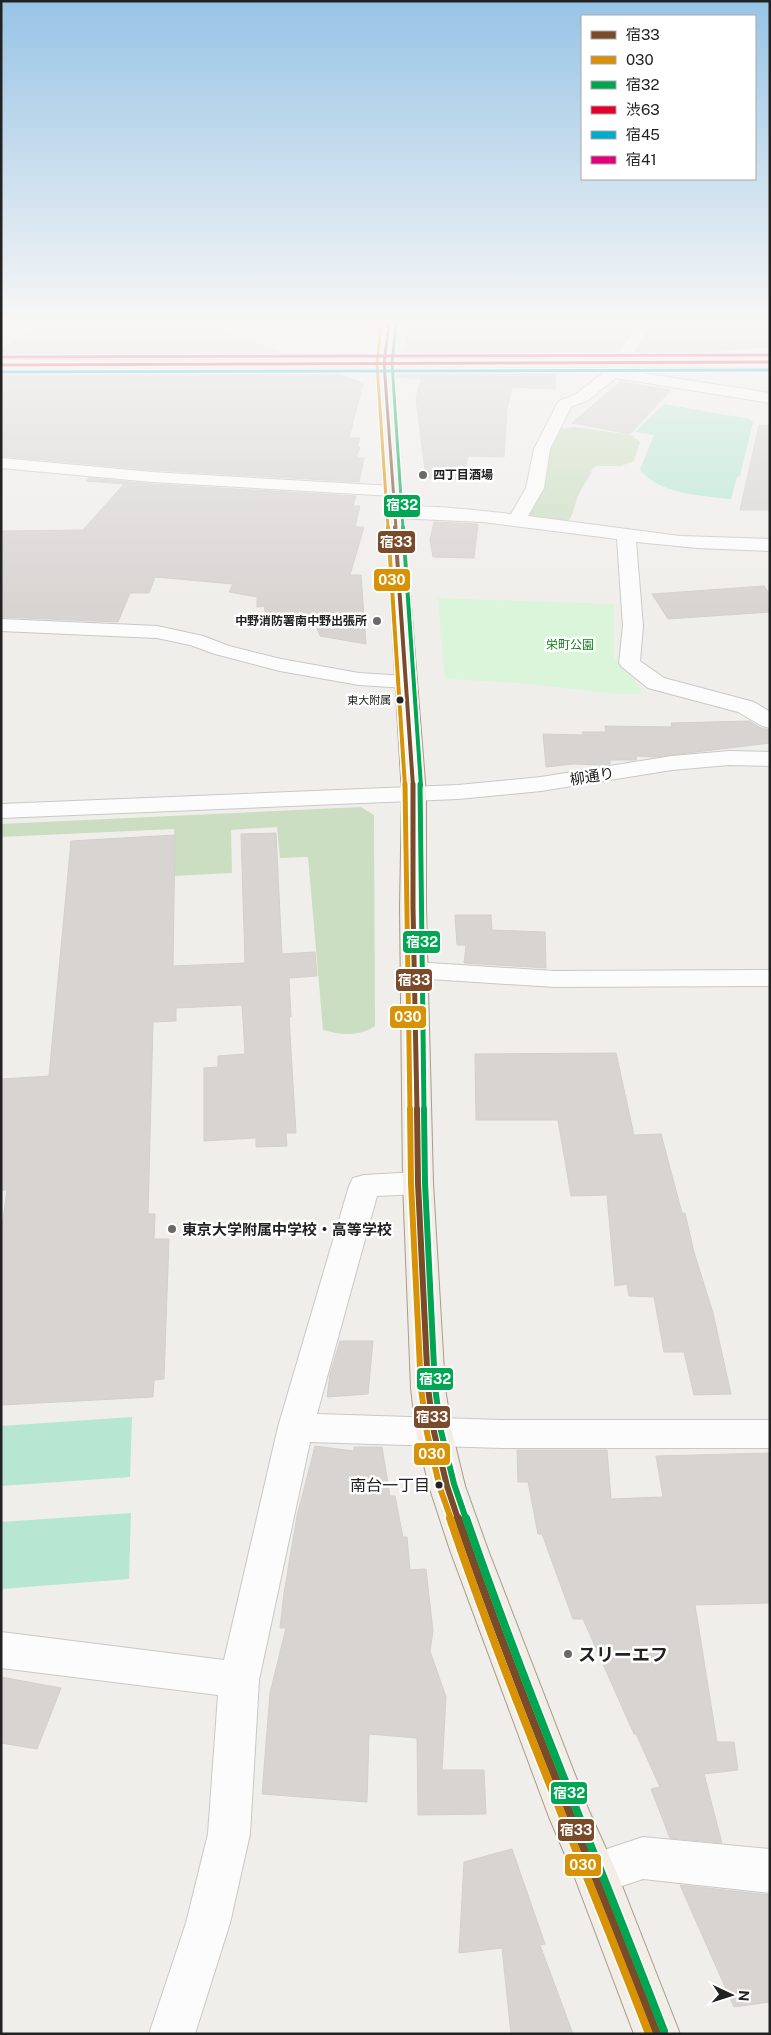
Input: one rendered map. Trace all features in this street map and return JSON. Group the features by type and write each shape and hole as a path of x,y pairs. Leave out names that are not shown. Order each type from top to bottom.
{"main road":[{"path":"388,419 414,794 414,970 418,1183 427,1378 434,1432 447,1486 469,1550 506,1642 570,1817 657,2034"}],"street":[{"path":"518,519 535,488 542,449 558,419"},
{"path":"2,464 395,502 428,512 518,519 626,536 722,545 770,545"},
{"path":"626,536 627,569 633,626 629,663 656,683 746,707 770,721"},
{"path":"1,626 157,632 196,640 222,650 280,666 358,679 406,682"},
{"name":"柳通り","path":"1,811 458,792 541,784 672,763 729,758 770,759"},
{"path":"414,970 565,979 770,978"},
{"path":"172,2034 208,1923 228,1834 239,1680 296,1426 364,1186 418,1183"},
{"path":"296,1426 434,1432 770,1434"},
{"path":"1,1650 239,1680"},
{"path":"594,1873 643,1858 770,1871"}],"green space":[{"path":"648,419 749,419 753,422 740,476 737,477 731,499 695,495 657,484 640,469 654,435 635,432"},
{"path":"574,427 632,435 640,442 634,461 621,466 596,466 592,469 579,494 569,520 549,526 524,517 536,463 557,431"},
{"name":"栄町公園","path":"438,598 614,604 614,658 633,677 643,694 618,694 517,683 445,679"},
{"path":"361,807 374,815 375,1026 363,1032 350,1034 323,1030 308,857 280,858 277,827 231,830 232,873 174,876 174,829 1,837 1,824"},
{"path":"132,1417 130,1477 1,1486 1,1426"},
{"path":"131,1513 129,1579 1,1589 1,1522"}],"building":[{"path":"1,419 354,419 349,438 360,438 357,447 360,447 356,458 364,458 359,482 152,470 1,456"},
{"path":"419,419 506,419 504,457 468,456 463,480 426,478"},
{"path":"577,419 644,419 630,434 572,423"},
{"path":"759,425 770,426 770,510 740,510"},
{"path":"89,478 152,484 356,496 353,506 360,506 355,527 364,527 350,575 361,575 366,644 320,636 316,625 291,625 266,615 264,606 257,607 257,597 229,592 233,584 155,577 149,593 130,593 118,622 1,617 1,531 83,530 124,484 86,481"},
{"path":"434,522 478,524 474,558 433,557 430,540"},
{"path":"764,586 770,594 770,612 668,619 652,594"},
{"path":"749,721 761,728 770,730 770,743 655,757 637,756 636,760 610,760 610,764 605,765 573,764 546,767 543,734 583,735 582,732 606,732 605,726 672,727 671,723"},
{"path":"276,833 282,954 315,952 317,976 289,978 291,1017 289,1017 296,1133 286,1133 287,1146 256,1147 256,1138 204,1141 204,1068 218,1067 218,1056 245,1054 242,1005 176,1008 176,1021 153,1022 148,1214 155,1214 154,1239 169,1239 164,1379 154,1380 153,1397 1,1405 1,1234 7,1190 1,1190 1,1079 49,1076 71,841 175,835 173,966 245,963 241,834"},
{"path":"455,915 491,915 492,930 545,932 546,968 464,963 466,945 457,945"},
{"path":"616,1053 634,1135 661,1134 682,1213 685,1213 694,1252 713,1313 731,1394 694,1395 684,1352 664,1352 654,1297 629,1296 627,1284 615,1286 607,1195 571,1196 558,1120 476,1120 475,1054"},
{"path":"340,1341 373,1341 368,1394 327,1397 330,1374"},
{"path":"315,1446 354,1451 354,1447 382,1447 390,1496 395,1496 403,1537 407,1537 410,1570 426,1569 433,1631 430,1651 446,1697 442,1770 484,1770 486,1814 418,1815 417,1738 369,1734 367,1802 262,1794 270,1693 286,1628 280,1628 284,1593 297,1516"},
{"path":"517,1450 607,1450 611,1499 663,1497 656,1456 770,1453 770,1603 695,1605 717,1742 734,1742 738,1770 704,1774 722,1843 670,1838 651,1789 660,1787 636,1734 634,1734 583,1619 573,1619 542,1534 538,1534 528,1482 518,1482"},
{"path":"1,1677 61,1688 37,1749 1,1743"},
{"path":"512,1849 545,1944 540,1945 573,2034 511,2034 502,1948 459,1953 464,1862"},
{"path":"680,1885 770,1895 770,2002 734,2007"}],"transit line":[{"name":"030","path":"381,419 406,794 411,1183 421,1388 427,1433 440,1488 462,1553 563,1820 588,1876 649,2034"},
{"name":"宿33","path":"388,419 414,794 413,907 418,1183 428,1388 434,1432 447,1486 469,1550 570,1817 595,1873 657,2034"},
{"name":"宿32","path":"396,419 421,793 425,1183 435,1387 441,1431 454,1484 476,1547 577,1814 602,1870 664,2031"}],"place":[{"name":"四丁目酒場","path":"423,475"},
{"name":"中野消防署南中野出張所","path":"377,621"},
{"name":"東大附属","path":"400,700"},
{"name":"東京大学附属中学校・高等学校","path":"172,1229"},
{"name":"南台一丁目","path":"439,1485"},
{"name":"スリーエフ","path":"568,1654"}]}
